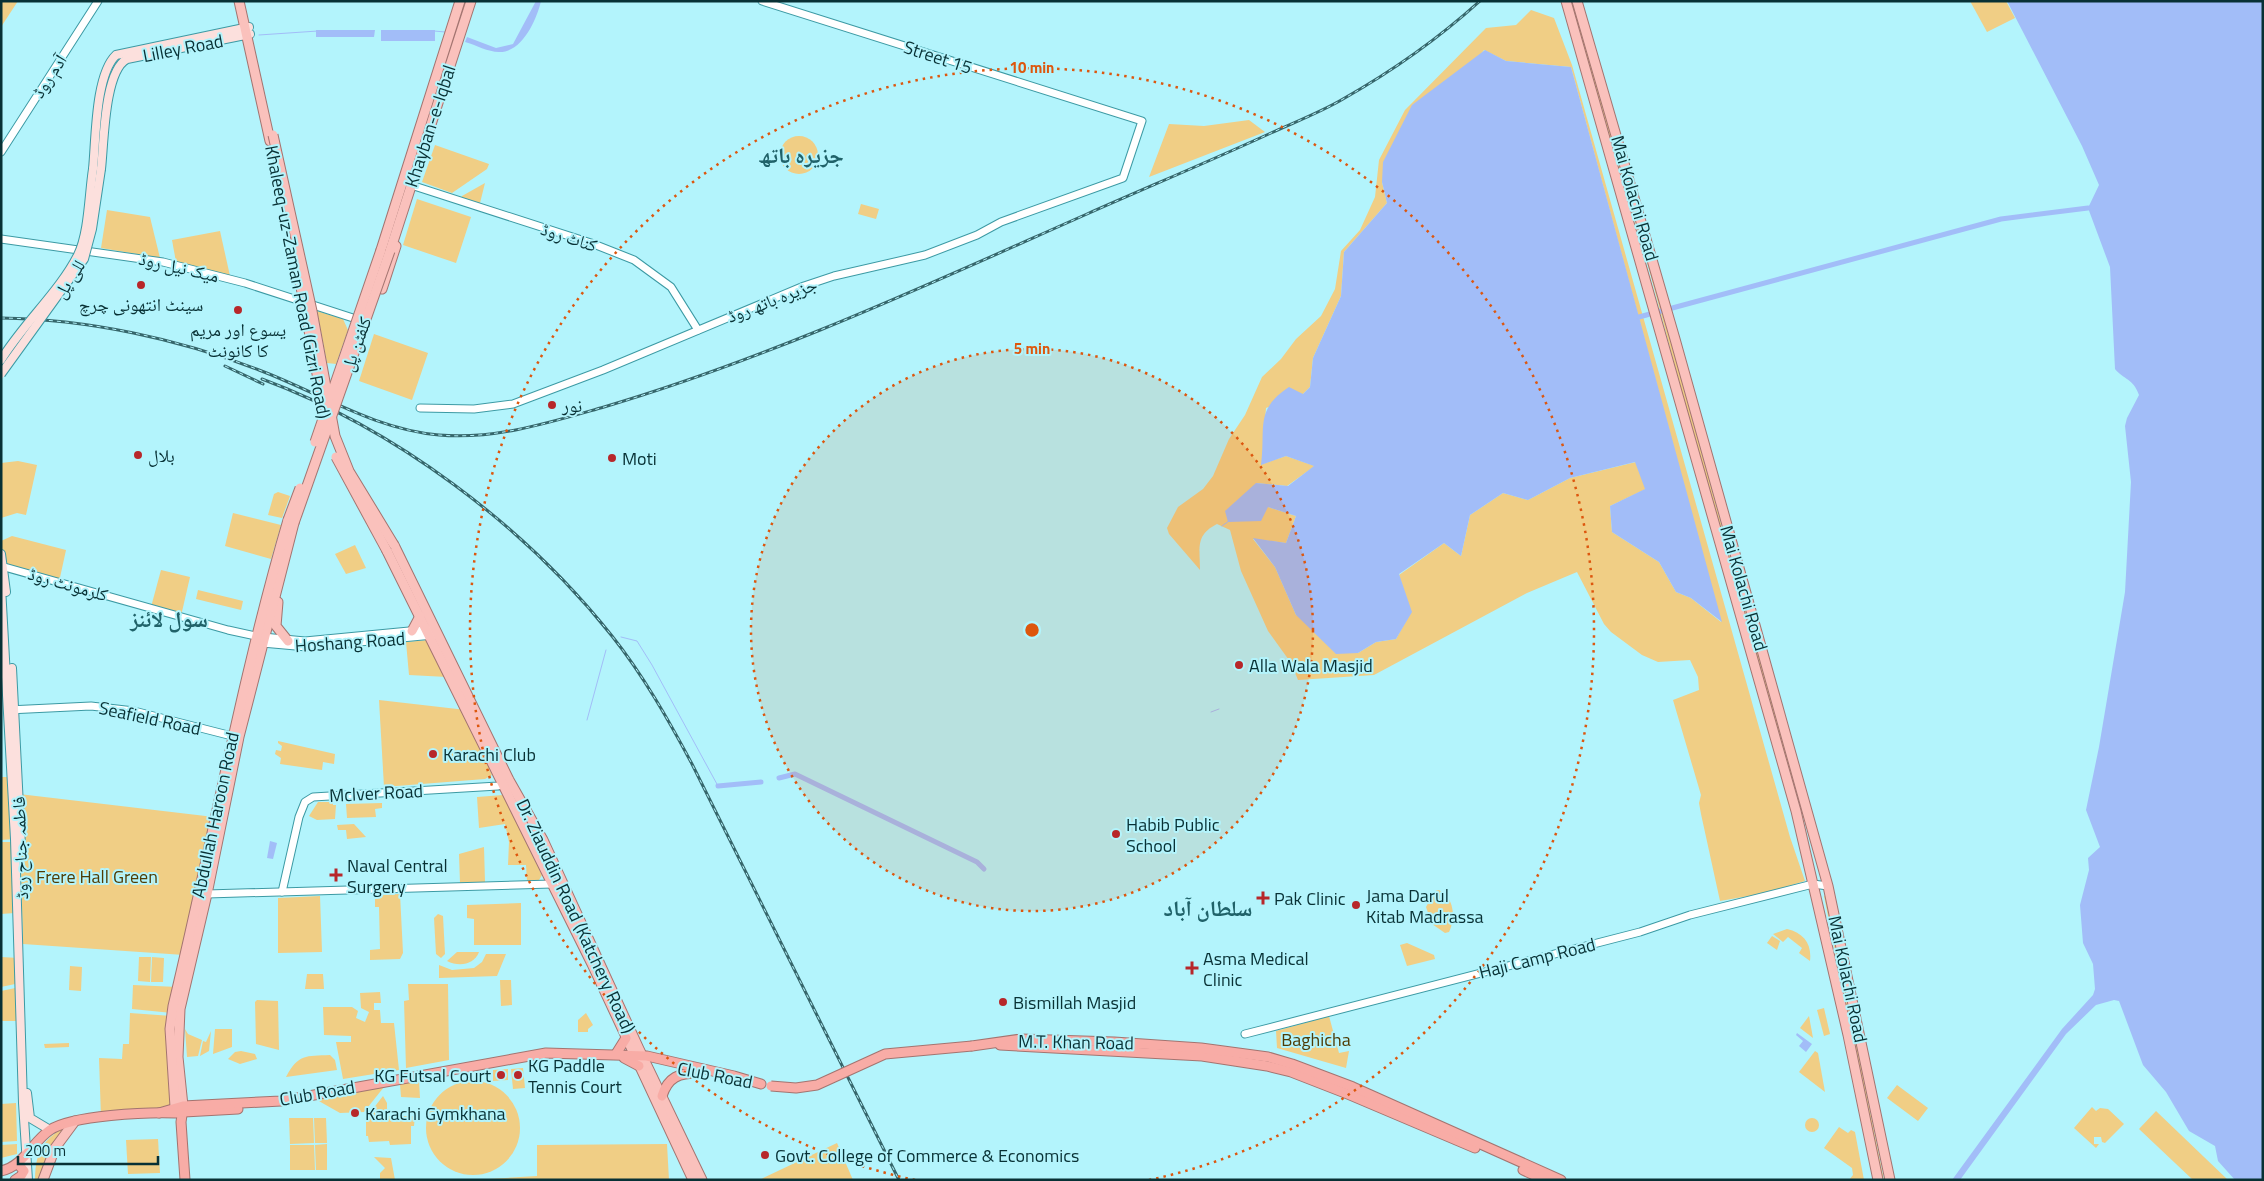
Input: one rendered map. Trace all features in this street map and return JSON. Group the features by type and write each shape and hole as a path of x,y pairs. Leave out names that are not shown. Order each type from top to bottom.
{"highway":[{"path":"620,1056 626,1038"},
{"name":"M.T. Khan Road","path":"993,1044 1021,1039 1114,1042 1209,1048 1268,1058 1292,1064 1353,1087 1560,1180"},
{"path":"761,1084 807,1088 885,1054 993,1044"},
{"name":"M.T. Khan Road","path":"993,1044 1018,1048 1202,1056 1267,1066 1291,1072 1350,1094 1545,1180"},
{"name":"Club Road","path":"639,1056 698,1073 761,1084"},
{"name":"Club Road","path":"75,1121 158,1113 179,1109 293,1103 541,1057 639,1056 734,1076 761,1084"},
{"path":"662,1096 667,1084 674,1077 685,1073 698,1073"},
{"path":"179,1109 185,1180"},
{"path":"1,1171 11,1169 18,1164 50,1130 62,1124 75,1121"},
{"path":"14,1180 22,1176 24,1171 18,1164"}],"main road":[{"name":"Khaleeq-uz-Zaman Road (Gizri Road)","path":"239,1 272,138 328,432 345,476 390,548"},
{"name":"Khaleeq-uz-Zaman Road (Gizri Road)","path":"244,1 246,29"},
{"name":"Khayban-e-Iqbal","path":"380,250 460,1"},
{"name":"Khayban-e-Iqbal","path":"390,251 471,1"},
{"name":"Mai Kolachi Road","path":"1566,1 1796,811 1848,1035 1878,1180"},
{"name":"Mai Kolachi Road","path":"1577,1 1660,286 1828,886 1890,1180"},
{"name":"Lilley Road","path":"97,169 102,83 109,63 116,55 122,52 246,29"},
{"name":"Lilley Road","path":"97,169 110,89 117,66 127,59 246,29"},
{"name":"للی پل","path":"1,360 17,335 79,254 97,169"},
{"name":"للی پل","path":"1,374 84,259 92,229 97,169"},
{"path":"382,289 401,229 404,207"},
{"name":"کلفٹن پل","path":"292,523 380,250"},
{"name":"کلفٹن پل","path":"292,523 390,251"},
{"path":"288,641 279,632 275,620 292,544 292,523"},
{"name":"Abdullah Haroon Road","path":"179,1109 175,1060 170,1029 173,1006 232,736 257,638 292,523"},
{"path":"390,548 420,616 432,632"},
{"name":"Dr. Ziauddin Road (Katchery Road)","path":"390,548 506,782 543,840 557,883 639,1056 662,1096 702,1180"},
{"name":"فاطمہ جناح روڈ","path":"1,554 11,710 28,1113 34,1122 50,1130"},
{"name":"فاطمہ جناح روڈ","path":"1,587 11,710 28,1180"},
{"path":"412,631 420,616"},
{"name":"Abdullah Haroon Road","path":"175,1060 180,1009 207,894 257,638"},
{"path":"557,883 626,1038 639,1056 693,1180"},
{"path":"43,1180 55,1148 75,1121"}],"street":[{"name":"آدم روڈ","path":"1,152 98,1"},
{"name":"Street 15","path":"762,1 1142,121 1123,178"},
{"name":"جزیرہ باتھ روڈ","path":"420,408 474,409 506,406 603,370 804,286 834,276 925,255 977,235 1009,219 1123,178"},
{"name":"کناٹ روڈ","path":"411,185 634,260 671,287 698,330"},
{"name":"میک نیل روڈ","path":"1,239 163,262 245,283 353,318"},
{"name":"کلرمونٹ روڈ","path":"2,566 257,638"},
{"name":"Hoshang Road","path":"257,638 288,641 339,639 412,631 432,632"},
{"name":"Hoshang Road","path":"257,638 307,647 432,632"},
{"name":"Seafield Road","path":"11,710 59,706 99,707 134,711 232,736"},
{"name":"Mclver Road","path":"282,892 299,817 305,802 313,797 506,782"},
{"path":"207,894 557,883"},
{"name":"Haji Camp Road","path":"1245,1034 1640,932 1690,914 1813,884 1828,886"}],"green space":[{"path":"1,1 18,1 1,27"},
{"path":"1570,1 1573,1 1650,264 1728,549 1821,871 1819,871 1709,493 1650,273"},
{"path":"1970,1 2006,1 2015,18 1987,32"},
{"path":"1531,10 1554,18 1572,65 1790,837 1805,881 1766,893 1720,901 1699,803 1701,795 1673,700 1699,690 1698,677 1690,660 1658,662 1642,655 1611,632 1604,624 1577,572 1527,593 1374,675 1298,680 1291,663 1268,631 1241,571 1230,530 1217,524 1205,533 1200,543 1200,570 1169,534 1167,528 1178,507 1203,489 1213,476 1229,439 1245,415 1262,377 1281,359 1296,339 1321,316 1335,289 1341,251 1360,230 1375,197 1379,160 1405,110 1486,28 1516,25","holes":["1484,50 1506,61 1571,67 1721,622 1691,598 1676,592 1659,562 1612,532 1610,506 1646,489 1636,462 1570,478 1528,500 1503,493 1470,515 1461,556 1444,543 1399,575 1411,612 1396,639 1376,642 1358,653 1296,615 1275,567 1253,539 1286,543 1296,516 1268,507 1256,483 1287,486 1315,466 1286,456 1262,464 1266,408 1303,394 1310,387 1313,358 1341,296 1344,252 1387,203 1382,182"]},
{"path":"1249,120 1265,132 1149,177 1169,124 1204,126"},
{"path":"799,136 806,137 812,142 817,148 817,162 812,168 806,173 799,174 792,173 786,168 781,162 780,155 781,148 786,142 792,137"},
{"path":"435,145 489,164 487,169 452,193 422,182"},
{"path":"485,183 480,203 461,198 462,196"},
{"path":"417,199 471,217 456,263 403,245"},
{"path":"861,204 879,209 876,219 858,214"},
{"path":"107,210 150,217 160,258 101,248"},
{"path":"220,231 230,276 176,262 172,240"},
{"path":"317,311 343,319 348,330 336,364 327,363"},
{"path":"374,334 428,353 412,400 359,381"},
{"path":"18,461 37,465 26,515 17,513 1,518 1,463"},
{"path":"278,492 290,496 282,518 268,515 274,494"},
{"path":"233,513 281,525 271,559 225,546"},
{"path":"12,536 66,550 59,582 4,566 1,541"},
{"path":"355,545 366,568 346,574 335,554"},
{"path":"161,570 190,577 181,616 151,607"},
{"path":"198,590 243,601 241,610 196,599"},
{"path":"428,640 447,677 409,675 406,642"},
{"name":"Karachi Club","path":"379,700 466,710 492,775 485,779 384,787"},
{"path":"278,741 335,754 334,764 323,762 322,770 280,764 281,758 275,754 276,750 281,751 282,746"},
{"path":"1,777 12,777 15,839 1,840"},
{"name":"Frere Hall Green","path":"19,794 214,817 184,955 23,944"},
{"path":"503,795 542,875 539,880 527,881 526,865 508,865 509,842 505,824 479,828 477,797"},
{"path":"318,802 333,802 333,805 336,805 335,819 317,820 309,816"},
{"path":"382,803 382,808 375,809 376,817 347,818 346,804"},
{"path":"354,824 366,837 347,839 346,830 338,830 337,825"},
{"path":"1,842 12,842 15,913 1,914"},
{"path":"484,847 485,882 460,883 459,854"},
{"path":"1439,890 1444,893 1451,903 1453,914 1449,932 1445,933 1432,924 1426,907 1435,891"},
{"path":"400,894 403,953 400,959 370,960 370,950 380,949 379,907 375,907 375,895"},
{"path":"1826,895 1884,1180 1881,1180 1824,896"},
{"path":"320,896 322,952 278,953 278,898"},
{"path":"521,903 521,945 474,945 474,919 467,918 467,905"},
{"path":"438,914 443,916 445,954 441,958 436,954 434,918"},
{"path":"1787,929 1798,933 1806,940 1810,949 1810,961 1799,953 1802,948 1788,937 1783,942 1773,934"},
{"path":"1772,936 1780,941 1777,950 1767,943"},
{"path":"1407,943 1434,955 1435,959 1407,966 1400,945"},
{"path":"457,952 479,952 474,960 466,964 456,964 447,961"},
{"path":"486,954 506,954 497,976 439,978 439,965 452,970 474,968 482,962"},
{"path":"1,957 19,958 20,983 1,987"},
{"path":"139,957 151,957 150,982 138,981"},
{"path":"152,957 164,958 163,982 151,982"},
{"path":"70,966 82,967 81,991 69,990"},
{"path":"307,974 323,974 324,989 305,989"},
{"path":"500,980 511,980 512,1005 501,1006"},
{"path":"408,984 448,984 449,1060 406,1068 404,1001 409,1000"},
{"path":"133,985 178,987 172,1013 132,1009"},
{"path":"20,987 21,1021 1,1021 1,991"},
{"path":"380,992 381,1003 374,1003 374,1010 380,1010 381,1023 394,1023 399,1070 343,1079 336,1042 351,1042 351,1036 324,1035 323,1007 352,1007 358,1011 356,1018 365,1022 369,1012 361,1008 360,993"},
{"path":"257,1000 278,1001 279,1050 256,1044 255,1002"},
{"path":"1824,1008 1830,1034 1824,1036 1817,1010"},
{"path":"130,1013 172,1016 175,1106 101,1118 99,1058 122,1059 123,1044 129,1044"},
{"path":"586,1013 593,1025 588,1029 588,1032 578,1032 578,1020"},
{"name":"Baghicha","path":"1329,1016 1339,1053 1349,1051 1346,1068 1277,1048 1276,1031"},
{"path":"1809,1016 1813,1038 1800,1028"},
{"path":"185,1029 188,1034 202,1040 198,1056 187,1057"},
{"path":"215,1029 232,1029 232,1047 213,1054"},
{"path":"211,1031 209,1051 200,1056 203,1041 206,1042"},
{"path":"69,1043 69,1047 45,1048 44,1044"},
{"path":"241,1051 255,1054 257,1059 240,1064 228,1059 235,1052"},
{"path":"1815,1051 1818,1053 1825,1092 1799,1072"},
{"path":"330,1055 335,1060 337,1070 286,1077 290,1069 299,1060 309,1056"},
{"name":"KG Paddle Tennis Court","path":"523,1068 525,1088 513,1089 511,1069"},
{"name":"KG Futsal Court","path":"508,1069 508,1080 493,1081 493,1070"},
{"path":"419,1080 420,1098 401,1097 400,1084"},
{"path":"473,1081 491,1084 506,1095 517,1110 520,1128 517,1146 506,1161 491,1172 473,1175 455,1172 440,1161 429,1146 426,1128 429,1110 440,1095 455,1084"},
{"path":"1897,1085 1928,1108 1918,1121 1887,1098"},
{"path":"384,1087 364,1112 340,1113 317,1100"},
{"path":"383,1096 387,1103 387,1116 415,1116 414,1126 411,1126 411,1144 390,1145 389,1141 369,1142 368,1136 366,1136 366,1118"},
{"path":"16,1103 17,1141 1,1142 1,1104"},
{"path":"2092,1107 2096,1111 2100,1108 2108,1109 2124,1124 2105,1143 2102,1142 2101,1137 2094,1137 2094,1144 2099,1144 2096,1148 2074,1128"},
{"path":"2156,1111 2228,1180 2193,1180 2139,1129"},
{"path":"289,1118 313,1118 314,1143 290,1144"},
{"path":"314,1118 326,1118 327,1143 315,1143"},
{"path":"1812,1118 1817,1120 1819,1125 1817,1130 1812,1132 1807,1130 1805,1125 1807,1120"},
{"path":"74,1121 40,1180 35,1180 37,1159 44,1144 57,1132"},
{"path":"1839,1127 1848,1133 1851,1130 1855,1132 1864,1180 1849,1180 1853,1175 1852,1168 1824,1148"},
{"path":"158,1139 160,1173 128,1174 126,1140"},
{"path":"837,1143 853,1180 759,1180"},
{"path":"17,1144 17,1154 1,1158 1,1145"},
{"path":"327,1144 327,1170 316,1170 315,1145"},
{"path":"667,1144 669,1180 471,1180 537,1176 537,1145"},
{"path":"290,1145 314,1145 315,1170 290,1170"},
{"path":"374,1157 391,1158 395,1180 380,1179 380,1173 385,1168"}],"water":[{"path":"536,1 541,1 536,17 527,34 515,47 507,51 495,52 465,42 467,37 496,48 513,44"},
{"path":"2007,1 2263,1 2263,1180 2235,1180 2218,1161 2215,1146 2189,1131 2166,1092 2143,1065 2119,1001 2114,1000 2096,1005 2066,1034 1960,1180 1952,1180 2062,1029 2093,995 2095,989 2093,964 2083,943 2080,905 2089,870 2088,858 2100,847 2086,810 2099,747 2125,592 2131,482 2125,426 2139,395 2134,385 2115,369 2110,267 2088,208 2099,185 2082,146"},
{"path":"316,30 375,30 374,37 316,37"},
{"path":"381,30 435,30 435,41 381,41"},
{"path":"1485,50 1506,61 1571,67 1722,622 1691,598 1676,592 1659,562 1612,532 1610,506 1645,489 1635,462 1570,478 1528,500 1503,493 1470,515 1461,556 1444,543 1399,574 1412,612 1396,639 1376,642 1358,653 1336,654 1296,615 1275,567 1253,538 1286,543 1296,516 1268,507 1261,521 1228,522 1225,511 1256,483 1288,486 1314,466 1286,456 1261,465 1266,412 1278,395 1289,387 1303,394 1310,387 1313,358 1341,296 1344,252 1387,203 1382,182 1383,162 1412,105"},
{"path":"270,841 277,843 273,859 267,858"},
{"path":"1797,1033 1812,1044 1806,1052 1799,1046 1803,1041 1796,1035"}],"waterway":[{"path":"259,35 318,31"},
{"path":"434,31 445,32"},
{"path":"1639,317 2001,219 2088,208"},
{"path":"1222,526 1229,521"},
{"path":"621,637 637,641 718,786"},
{"path":"587,720 606,650"},
{"path":"1211,712 1219,709"},
{"path":"779,778 795,774 977,862 984,869"},
{"path":"718,786 761,782"}],"railway":[{"path":"1,318 66,322 165,340 259,370 369,418 415,431 460,436 481,435 523,428 604,407 666,388 788,343 909,293 1248,143 1326,108 1361,89 1431,41 1480,1"},
{"path":"225,366 263,384"},
{"path":"262,379 360,424 408,453 453,484 539,556 577,595 612,636 655,698 692,764 899,1180"}],"place":[{"name":"سینٹ انتھونی چرچ","path":"141,285"},
{"name":"یسوع اور مریم کا کانونٹ","path":"238,310"},
{"name":"نور","path":"552,405"},
{"name":"بلال","path":"138,455"},
{"name":"Moti","path":"612,458"},
{"name":"Alla Wala Masjid","path":"1239,665"},
{"name":"Karachi Club","path":"433,754"},
{"name":"Habib Public School","path":"1116,834"},
{"name":"Naval Central Surgery","path":"336,875"},
{"name":"Pak Clinic","path":"1263,898"},
{"name":"Jama Darul Kitab Madrassa","path":"1356,905"},
{"name":"Asma Medical Clinic","path":"1192,968"},
{"name":"Bismillah Masjid","path":"1003,1002"},
{"name":"KG Futsal Court","path":"501,1075"},
{"name":"KG Paddle Tennis Court","path":"518,1075"},
{"name":"Karachi Gymkhana","path":"355,1113"},
{"name":"Govt. College of Commerce & Economics","path":"765,1155"}],"district":[{"name":"جزیرہ باتھ","path":"801,155"},
{"name":"سول لائنز","path":"169,619"},
{"name":"سلطان آباد","path":"1208,908"}]}
